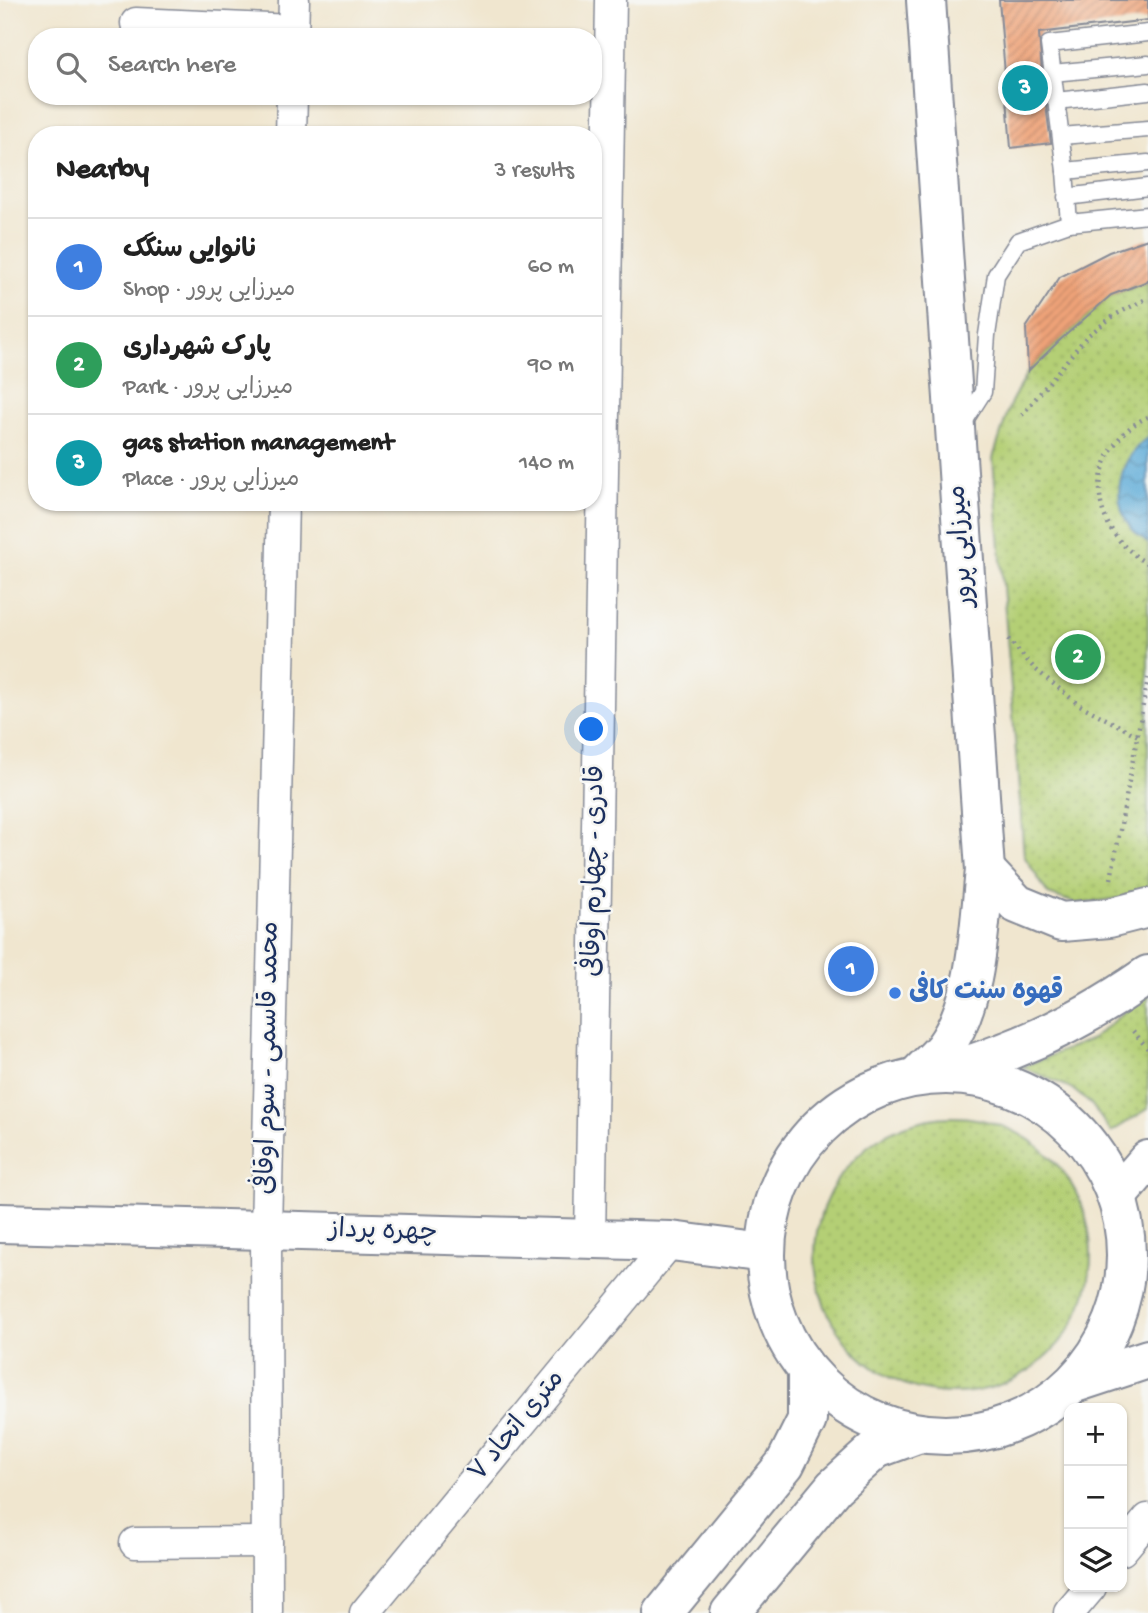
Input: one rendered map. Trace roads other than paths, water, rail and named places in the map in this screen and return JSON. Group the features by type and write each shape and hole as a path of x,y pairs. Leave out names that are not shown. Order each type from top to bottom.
{"main road":[{"name":"میرزایی پرور","path":"926,0 985,870 973,974 965,1008 931,1074"},
{"path":"985,870 1017,904 1061,922 1109,918 1148,908"},
{"path":"931,1074 1000,1082 1051,1107 1091,1147 1117,1196 1138,1259 1103,1345 1075,1383 1043,1408 1011,1424 971,1434 917,1434 876,1422 839,1401 807,1370 784,1335 770,1295 765,1252 773,1202 794,1156 827,1118 870,1090 1012,1049 1115,998 1148,975"},
{"path":"1117,1196 1148,1160"},
{"name":"چهره پرداز","path":"0,1223 671,1241 765,1252"},
{"path":"1075,1383 1148,1359"},
{"path":"663,1613 785,1464 807,1420 807,1370"},
{"path":"730,1613 834,1487 876,1449 917,1434"}],"street":[{"path":"293,28 294,0"},
{"name":"قادری - چهارم اوقافی","path":"590,1239 611,0"},
{"path":"136,23 214,28"},
{"path":"291,126 292,105"},
{"name":"محمد قاسمی - سوم اوقافی","path":"267,1613 266,1230 283,511"},
{"name":"۷ متری اتحاد","path":"365,1613 671,1241"},
{"path":"1127,1544 1148,1519"},
{"path":"135,1543 267,1542"},
{"path":"1069,1613 1087,1592"}],"lane":[{"path":"1069,223 1049,44 1148,33"},
{"path":"1052,73 1148,64"},
{"path":"1056,101 1148,91"},
{"path":"1060,136 1148,129"},
{"path":"1065,171 1148,163"},
{"path":"1066,197 1148,187"},
{"path":"955,436 983,392 996,275 1018,241 1069,223 1148,215"}],"water":[{"path":"1148,437 1148,543 1133,530 1124,516 1119,492 1130,456"}],"place":[{"name":"gas station management","path":"1025,88"},
{"name":"پارک شهرداری","path":"1078,657"},
{"name":"نانوایی سنگک","path":"851,969"},
{"name":"قهوه سنت کافی","path":"895,993"}]}
